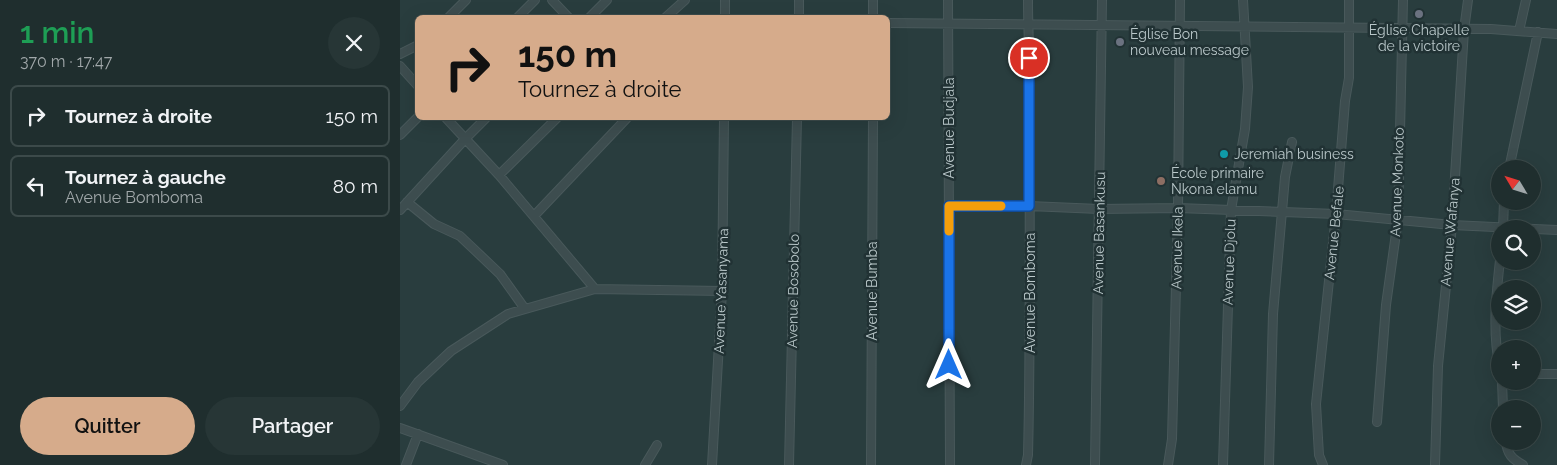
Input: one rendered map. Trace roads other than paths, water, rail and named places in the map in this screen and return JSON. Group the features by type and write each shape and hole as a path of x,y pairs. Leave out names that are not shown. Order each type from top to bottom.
{"street":[{"path":"451,15 466,0"},
{"path":"520,15 535,0"},
{"path":"552,0 566,15"},
{"path":"592,15 607,0"},
{"path":"668,15 685,0"},
{"path":"725,0 725,15"},
{"path":"798,15 799,0"},
{"path":"873,0 873,15"},
{"name":"Avenue Budjala","path":"948,0 950,465"},
{"name":"Avenue Bomboma","path":"1026,465 1028,455 1030,376 1028,0"},
{"name":"Avenue Basankusu","path":"1095,465 1102,0"},
{"name":"Avenue Ikela","path":"1168,465 1172,439 1178,208 1180,0"},
{"name":"Avenue Djolu","path":"1223,465 1231,210 1245,129 1248,87 1243,0"},
{"name":"Avenue Befale","path":"1322,465 1319,454 1316,404 1336,214 1345,101 1349,78 1349,0"},
{"name":"Avenue Monkoto","path":"1378,422 1386,305 1398,219 1403,0"},
{"name":"Avenue Wafanya","path":"1435,465 1438,366 1452,225 1464,30 1468,0"},
{"path":"1519,30 1526,0"},
{"path":"890,23 1519,30 1557,34"},
{"path":"1511,160 1538,32"},
{"path":"400,54 415,47"},
{"path":"400,66 415,83"},
{"path":"400,135 415,120"},
{"path":"448,120 499,174 595,289"},
{"path":"400,210 484,120"},
{"path":"499,174 556,120"},
{"path":"534,216 625,120"},
{"name":"Avenue Yasanyama","path":"712,465 722,291 724,120"},
{"name":"Avenue Bosobolo","path":"789,465 796,120"},
{"name":"Avenue Bumba","path":"871,465 873,120"},
{"path":"1269,465 1273,314 1285,177 1292,142"},
{"path":"407,202 434,224 460,236 500,274 525,309"},
{"path":"949,206 1029,206 1099,209 1178,208 1336,214 1491,227"},
{"path":"1541,229 1557,230"},
{"path":"1496,340 1495,316 1499,270"},
{"path":"400,406 418,382 452,351 508,314 595,289 722,291"},
{"path":"1541,374 1557,374"},
{"path":"400,428 503,465"},
{"path":"406,465 418,434"},
{"path":"645,465 657,445"},
{"path":"1507,450 1512,462 1523,465"}],"place":[{"name":"Église Chapelle de la victoire","path":"1419,14"},
{"name":"Église Bon nouveau message","path":"1120,42"},
{"name":"Jeremiah business","path":"1224,154"},
{"name":"École primaire Nkona elamu","path":"1161,181"}]}
